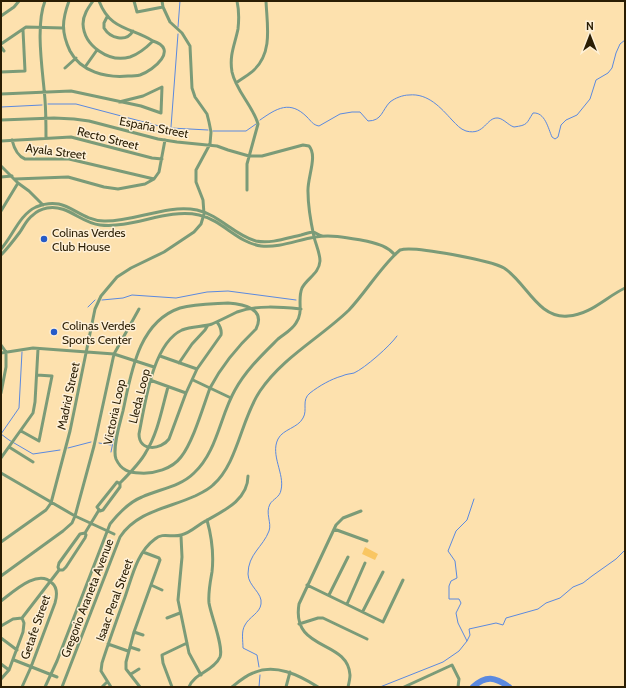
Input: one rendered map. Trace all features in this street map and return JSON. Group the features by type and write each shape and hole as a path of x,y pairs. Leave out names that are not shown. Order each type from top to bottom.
{"street":[{"path":"1,16 14,7 19,1"},
{"path":"45,1 40,26 46,138"},
{"path":"69,1 63,28 67,42 76,58 85,67 100,74 115,77 139,75 154,68 164,56 162,46 120,26 107,17 99,1"},
{"path":"93,1 84,17 84,28 87,38 97,50 109,56 124,58 130,57 141,51 153,41"},
{"path":"134,1 137,12 163,7"},
{"path":"162,1 163,7 170,22 182,33 190,46 192,88 195,97 207,114 210,131 210,144"},
{"path":"237,1 238,29 231,57 232,72 236,83 258,124 249,156 246,175 247,190"},
{"path":"236,83 254,70 264,57 268,37 266,1"},
{"path":"107,17 104,23 104,28 110,35 122,38 130,36 132,31"},
{"path":"1,44 26,27 40,26 63,28"},
{"path":"1,72 25,71 23,30"},
{"path":"1,47 4,51"},
{"path":"85,67 97,50"},
{"path":"65,68 76,58"},
{"path":"1,94 71,91 119,102 141,106 160,113 162,87 143,96 119,102"},
{"name":"España Street","path":"1,120 66,118 89,121 165,140 210,144 249,156 262,156 303,145 309,146 312,149 313,158 308,183 313,232"},
{"name":"Recto Street","path":"1,141 71,137 152,158 162,159"},
{"name":"Ayala Street","path":"12,140 13,147 17,154 25,159 69,159 154,179"},
{"path":"15,179 68,177 112,189 145,184 154,179 159,172 165,140"},
{"name":"Madrid Street","path":"52,503 70,431 95,309 101,296 121,274 164,252 194,232 201,224 204,212 203,200 196,182 196,170 210,144"},
{"path":"1,166 18,183 29,190 43,205"},
{"path":"1,177 12,176"},
{"path":"1,211 18,183"},
{"path":"1,200 7,200"},
{"path":"1,249 7,243 26,214 36,207 56,203 64,205 88,218 105,221 179,209 198,210 217,218 239,232 256,240 270,242 313,232 322,236"},
{"path":"1,255 10,246 32,215 46,208 60,208 82,220 100,225 118,225 177,214 187,214 203,216 239,238 255,245 268,247 314,237 340,236 379,244 388,248 395,255 403,249 419,249 495,264 510,272 541,306 556,315 567,317 590,310 625,288"},
{"path":"45,687 107,531 116,517 136,500 181,482 197,470 209,455 231,398 239,382 253,364 296,323 301,309 300,297 302,288 315,273 319,265 319,255 313,232"},
{"name":"Gregorio Araneta Avenue","path":"62,687 120,537 124,531 144,515 181,502 206,491 213,486 228,465 250,407 265,384 287,360 350,309 395,255"},
{"name":"Victoria Loop","path":"129,473 121,466 115,453 134,360 151,329 163,317 187,306 228,303 239,304 252,309"},
{"path":"1,576 72,523 94,446 114,354 139,309"},
{"path":"252,309 301,309"},
{"path":"129,473 153,472 174,464 181,458 190,440 210,388 233,353 256,329 259,319 256,312 252,309"},
{"name":"Lleda Loop","path":"148,448 141,444 139,436 150,380 154,367 173,336 182,330 208,325 239,312 252,309"},
{"path":"148,448 158,447 168,441 186,393 197,369 221,335 221,327 217,322"},
{"path":"179,363 208,325"},
{"path":"1,345 6,352 6,367 1,393"},
{"path":"1,458 33,413 38,349"},
{"path":"1,353 38,349 114,354 154,367"},
{"path":"160,356 197,369"},
{"path":"21,431 39,441 52,376 37,375"},
{"path":"150,380 186,393"},
{"path":"192,380 231,398"},
{"path":"99,510 103,510 120,487 120,483 146,453 156,429 168,387"},
{"path":"9,447 33,462"},
{"path":"1,472 75,516 114,534"},
{"path":"201,675 193,661 180,613 178,596 182,557 181,536 225,510 239,499 248,484 248,476"},
{"path":"1,626 13,619 22,618 59,570 63,570 66,567 85,538 85,533 99,510 97,507 115,483 120,483"},
{"path":"1,542 46,510 52,503"},
{"path":"348,687 350,675 345,661 341,656 310,638 299,624 297,615 299,604 334,529 343,518 361,511"},
{"path":"190,687 193,680 216,663 220,657 209,602 212,548 206,520"},
{"path":"334,529 367,541"},
{"path":"59,570 59,563 80,534 85,533"},
{"name":"Isaac Peral Street","path":"111,687 101,671 102,663 139,559 143,552 156,538 163,535 181,536"},
{"path":"140,687 126,669 128,652 160,560 159,558 143,552"},
{"path":"329,595 348,557"},
{"path":"347,604 366,563"},
{"path":"363,611 383,572"},
{"name":"Getafe Street","path":"1,601 34,578 43,578 50,581 56,589 56,597 31,667 22,687"},
{"path":"308,585 383,622 403,580"},
{"path":"151,585 162,590"},
{"path":"167,618 180,613"},
{"path":"1,679 9,670 14,660 24,628 22,618"},
{"path":"299,624 318,618 323,618 367,639"},
{"path":"134,632 143,636"},
{"path":"1,638 17,650"},
{"path":"172,687 162,655 187,643"},
{"path":"108,644 128,652"},
{"path":"130,647 139,650"},
{"path":"14,660 57,677"},
{"path":"1,664 9,670"},
{"path":"404,687 452,665 459,676 460,681 458,687"},
{"path":"131,674 139,669"},
{"path":"232,687 248,675 264,669 290,672 318,687"},
{"path":"286,687 290,672"},
{"path":"102,687 107,682"}],"shaded area":[{"path":"365,547 378,554 375,560 362,554"}],"waterway":[{"path":"178,27 180,1"},
{"path":"171,127 178,34"},
{"path":"260,120 278,109 289,107 301,112 314,124 319,126 340,114 352,112 360,112 368,121 373,121 379,117 387,105 394,99 409,95 416,95 422,96 434,102 459,127 466,131 472,132 481,129 494,118 498,118 514,127 522,126 528,122 533,113 537,113 543,118 552,137 555,139 558,137 561,125 566,120 577,115 590,99 596,80 608,73 612,68 620,44 625,40"},
{"path":"48,104 76,104 159,126 208,130"},
{"path":"1,107 42,105"},
{"path":"213,131 246,131 256,124"},
{"path":"102,300 123,298 132,295 176,298 207,292 228,291 296,300"},
{"path":"88,307 95,300"},
{"path":"259,667 257,655 243,648 243,633 245,625 259,610 261,604 260,596 250,582 248,574 250,561 263,542 270,528 268,514 270,504 281,490 282,484 276,458 276,445 278,439 283,433 301,421 305,412 305,402 310,393 329,381 354,373 364,367 397,336"},
{"path":"1,434 19,408 22,352"},
{"path":"1,434 33,454 60,450"},
{"path":"111,452 114,437"},
{"path":"68,448 91,442"},
{"path":"99,443 111,445"},
{"path":"380,687 443,662 459,651 467,641 458,623 456,613 461,603 459,599 449,599 449,586 451,581 457,578 455,561 448,551 456,531 467,520 474,499"},
{"path":"467,641 470,635 469,629 496,623 503,625 506,618 538,609 546,603 560,598 573,587 583,583 616,559 625,550"},
{"path":"259,687 260,675"},
{"path":"473,687 486,679 495,679 509,687"}],"place":[{"name":"Colinas Verdes Club House","path":"44,239"},
{"name":"Colinas Verdes Sports Center","path":"54,332"}]}
